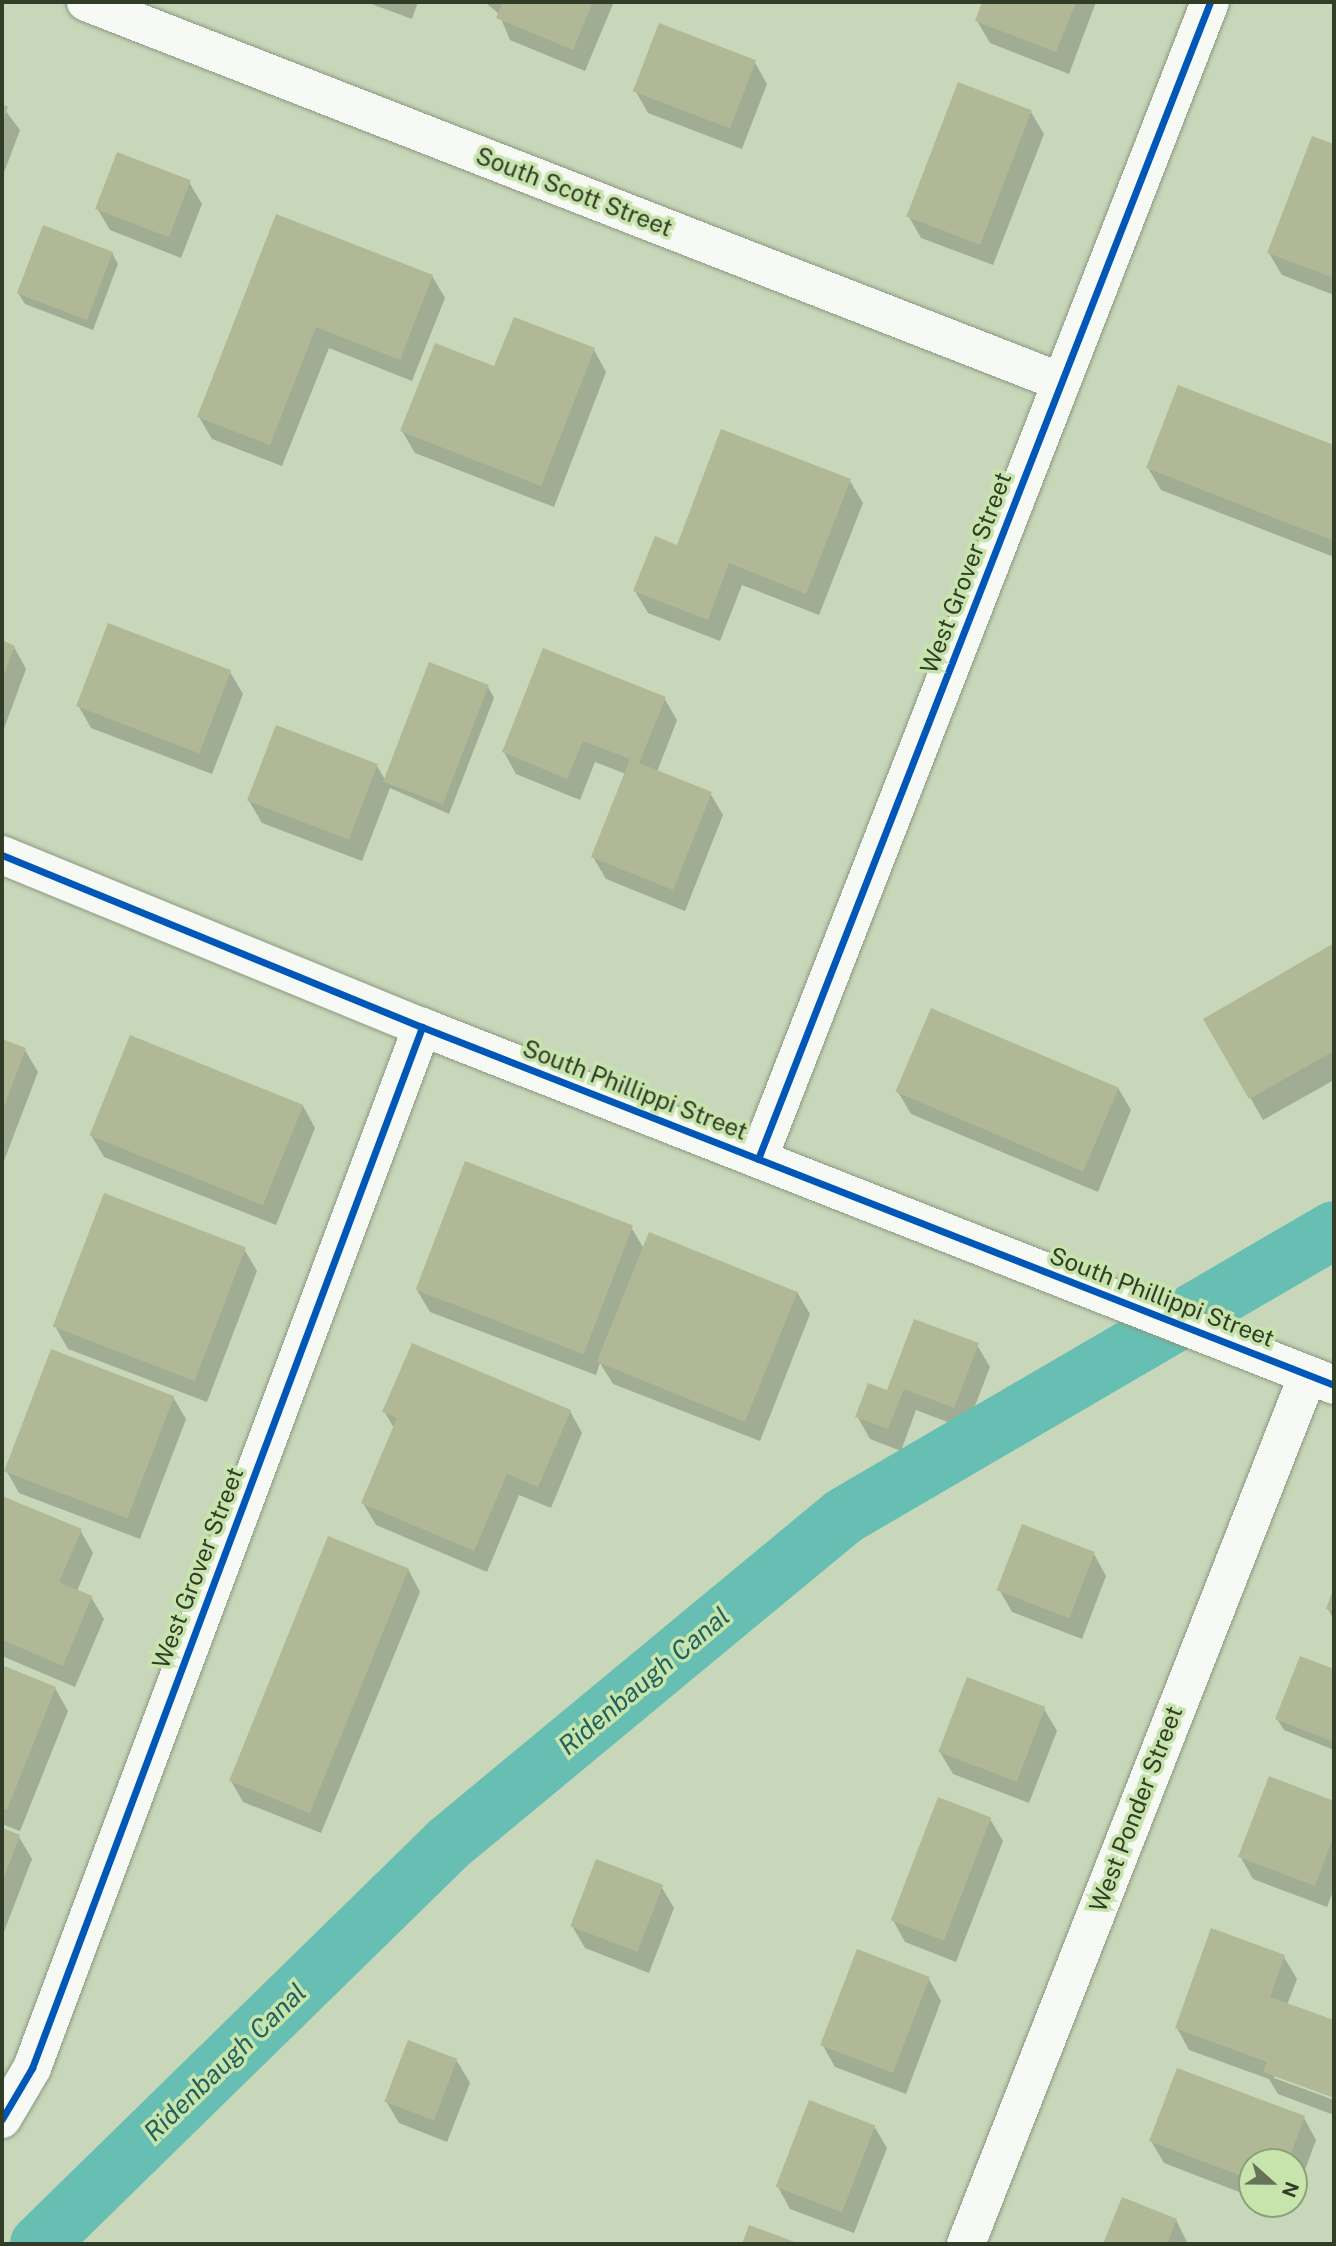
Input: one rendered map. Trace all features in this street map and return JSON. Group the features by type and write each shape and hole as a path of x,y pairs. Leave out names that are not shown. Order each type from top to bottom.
{"street":[{"name":"South Scott Street","path":"86,2 1061,382"},
{"name":"West Grover Street","path":"758,1159 1210,2"},
{"name":"South Phillippi Street","path":"2,855 422,1027 1321,1380"},
{"name":"West Grover Street","path":"2,2119 32,2068 422,1027"},
{"name":"West Ponder Street","path":"966,2244 1321,1380"}],"building":[{"path":"503,2 593,2 573,50 496,18"},
{"path":"982,2 1076,2 1056,52 975,21"},
{"path":"659,23 756,60 730,128 633,91"},
{"path":"958,82 1032,110 980,245 906,216"},
{"path":"2,104 8,107 2,124"},
{"path":"1312,136 1334,144 1334,278 1267,253"},
{"path":"117,152 191,180 169,237 95,209"},
{"path":"276,214 433,275 400,360 316,327 270,445 197,417"},
{"path":"43,225 113,252 87,320 17,293"},
{"path":"514,317 595,348 541,486 400,431 435,343 494,366"},
{"path":"1178,385 1334,445 1334,541 1146,468"},
{"path":"721,429 851,479 806,594 729,563 708,620 633,591 655,536 677,545"},
{"path":"108,623 231,670 199,753 76,706"},
{"path":"2,640 15,646 2,679"},
{"path":"543,648 666,697 639,763 712,792 673,890 591,857 630,759 583,741 567,779 502,752"},
{"path":"429,662 489,685 443,804 383,781"},
{"path":"276,725 378,764 349,840 247,801"},
{"path":"1334,943 1334,1051 1249,1099 1203,1019"},
{"path":"931,1008 1119,1088 1083,1171 895,1092"},
{"path":"130,1035 303,1105 263,1205 90,1135"},
{"path":"2,1039 26,1048 2,1112"},
{"path":"465,1161 633,1226 584,1354 416,1290"},
{"path":"104,1193 246,1247 195,1381 53,1327"},
{"path":"649,1232 797,1292 745,1422 597,1362"},
{"path":"914,1319 979,1343 954,1408 904,1389 888,1429 855,1417 868,1383 887,1390"},
{"path":"412,1343 571,1410 538,1487 507,1474 474,1551 361,1503 397,1418 382,1412"},
{"path":"51,1349 174,1396 127,1519 4,1471"},
{"path":"2,1496 82,1529 59,1582 92,1596 63,1666 2,1640"},
{"path":"1022,1524 1095,1552 1069,1618 997,1590"},
{"path":"328,1536 409,1569 310,1813 229,1781"},
{"path":"1334,1587 1334,1612 1326,1609"},
{"path":"1300,1656 1334,1669 1334,1742 1275,1719"},
{"path":"2,1665 56,1687 7,1810 2,1808"},
{"path":"967,1677 1045,1707 1017,1782 938,1752"},
{"path":"1269,1776 1334,1801 1334,1835 1315,1886 1238,1857"},
{"path":"938,1797 991,1817 944,1941 891,1920"},
{"path":"2,1828 20,1835 2,1883"},
{"path":"596,1859 663,1885 637,1952 570,1926"},
{"path":"1211,1928 1285,1955 1270,1997 1334,2020 1334,2098 1263,2072 1267,2062 1175,2028"},
{"path":"857,1949 930,1977 893,2073 820,2045"},
{"path":"408,2040 457,2059 434,2121 384,2102"},
{"path":"1177,2068 1305,2116 1293,2148 1238,2148 1238,2175 1149,2141"},
{"path":"809,2100 875,2125 842,2212 776,2187"},
{"path":"1122,2197 1177,2219 1167,2244 1103,2244"},
{"path":"749,2225 800,2244 742,2244"}],"waterway":[{"name":"Ridenbaugh Canal","path":"39,2244 449,1843 844,1516 1334,1230"}],"cycle path":[{"path":"758,1159 1210,2"},
{"path":"2,855 422,1027 1334,1385"},
{"path":"2,2119 32,2068 422,1027"}]}
